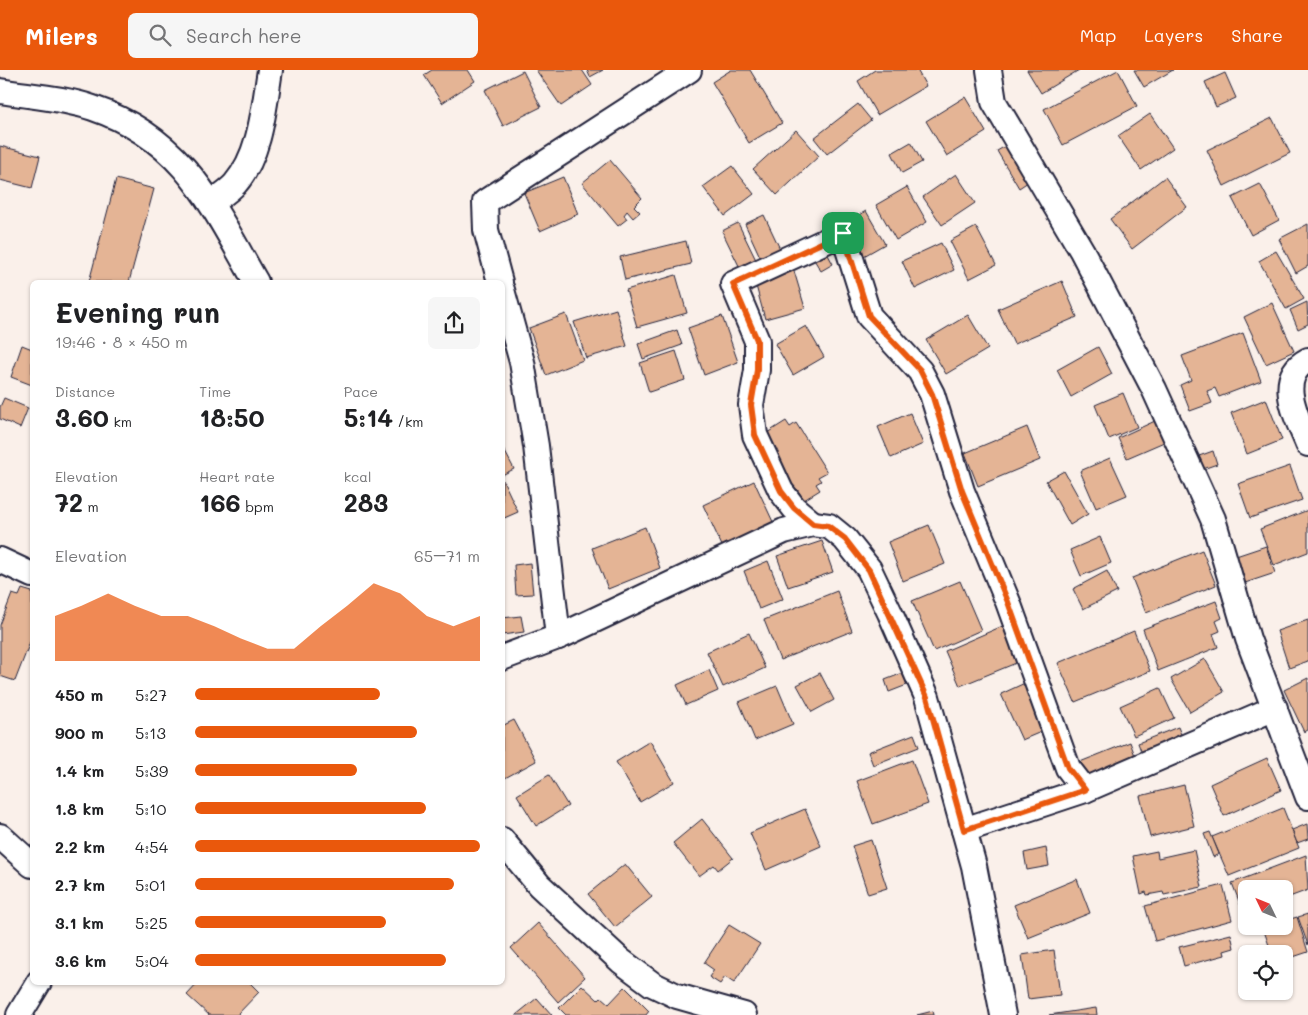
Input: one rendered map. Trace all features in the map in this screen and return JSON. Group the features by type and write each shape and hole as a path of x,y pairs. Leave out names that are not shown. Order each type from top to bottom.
{"street":[{"path":"211,203 235,184 249,162 263,117 270,70"},
{"path":"499,280 486,230 485,202 688,70"},
{"path":"988,70 994,102 1082,251 1154,388 1213,519 1248,639 1306,780"},
{"path":"0,91 92,107 124,120 155,139 185,166 211,203 255,280"},
{"path":"813,524 794,508 781,491 755,435 751,405 757,370 757,340 733,284 843,233 869,316 920,370 932,394 962,491 1008,602 1068,768 1085,790"},
{"path":"505,301 522,362 536,446 558,637"},
{"path":"1308,360 1294,373 1290,386 1291,402 1308,444"},
{"path":"505,657 558,637 784,532 813,524 828,526 845,539 869,570 927,697 974,866 1003,1015"},
{"path":"0,560 30,574"},
{"path":"964,830 1085,790 1275,708"},
{"path":"0,836 30,863"},
{"path":"505,844 539,885 621,961 652,984 677,996 744,1015"},
{"path":"19,1015 37,985"}],"building":[{"path":"432,70 468,70 475,81 442,103 424,75"},
{"path":"536,70 582,70 592,85 561,106"},
{"path":"587,70 603,70 590,77"},
{"path":"731,70 750,70 782,123 749,143 712,82"},
{"path":"875,70 917,70 926,86 877,115 858,81"},
{"path":"1027,70 1079,70 1041,93"},
{"path":"1118,70 1137,106 1063,145 1044,109"},
{"path":"1134,70 1173,70 1144,87"},
{"path":"523,71 541,107 503,126 485,90"},
{"path":"1225,73 1236,98 1216,107 1205,82"},
{"path":"965,97 986,132 947,156 926,121"},
{"path":"858,104 871,120 827,154 814,138"},
{"path":"1150,114 1173,148 1141,170 1118,136"},
{"path":"1272,118 1290,153 1224,186 1207,150"},
{"path":"796,130 819,156 777,195 753,169"},
{"path":"911,142 922,162 902,173 892,153"},
{"path":"1009,144 1031,180 1019,188 997,151"},
{"path":"0,146 40,156 32,188 0,180"},
{"path":"610,160 642,198 634,206 640,212 633,218 627,211 624,215 627,219 618,226 582,183"},
{"path":"732,166 754,194 725,216 703,187"},
{"path":"956,174 975,203 942,225 923,197"},
{"path":"563,177 578,214 540,231 524,193"},
{"path":"1165,177 1187,207 1132,249 1110,219"},
{"path":"116,179 154,189 130,280 90,280"},
{"path":"1260,184 1279,220 1251,235 1232,198"},
{"path":"907,187 927,222 896,240 876,205"},
{"path":"866,211 885,244 862,257 843,224"},
{"path":"764,215 781,251 762,261 745,224"},
{"path":"738,223 758,264 742,272 722,231"},
{"path":"1308,224 1308,266 1296,273 1279,239"},
{"path":"976,227 996,265 969,279 950,241"},
{"path":"686,241 691,264 625,280 620,257"},
{"path":"941,243 954,270 915,289 902,261"},
{"path":"826,251 833,264 821,271 813,258"},
{"path":"1276,251 1304,299 1286,309 1259,261"},
{"path":"794,271 805,308 765,319 755,282"},
{"path":"676,275 687,313 637,327 626,290"},
{"path":"1062,281 1077,317 1014,344 998,309"},
{"path":"1307,302 1308,324 1298,329 1290,310"},
{"path":"1272,303 1294,351 1266,364 1244,317"},
{"path":"616,309 627,346 586,358 574,322"},
{"path":"566,314 583,360 546,375 529,328"},
{"path":"968,315 988,349 946,374 926,340"},
{"path":"722,316 738,362 704,375 688,328"},
{"path":"806,326 824,357 793,375 775,344"},
{"path":"677,330 682,345 643,359 638,344"},
{"path":"1243,333 1261,381 1219,397 1215,388 1207,391 1212,403 1190,411 1180,385 1191,380 1182,356"},
{"path":"22,345 30,348 30,384 11,377"},
{"path":"1098,347 1112,374 1071,397 1057,370"},
{"path":"676,351 685,380 649,392 640,363"},
{"path":"1123,393 1137,427 1109,439 1095,405"},
{"path":"4,398 28,408 20,428 0,419 0,407"},
{"path":"1266,399 1282,440 1247,454 1231,413"},
{"path":"910,413 923,444 891,458 878,427"},
{"path":"786,421 790,427 796,423 827,472 818,477 821,481 816,484 820,490 804,500 797,489 790,494 777,474 784,469 766,441 770,438 767,433"},
{"path":"1155,421 1164,442 1127,458 1118,438"},
{"path":"1027,427 1040,460 978,486 965,453"},
{"path":"1213,451 1217,464 1203,469 1199,456"},
{"path":"505,452 514,469 505,474"},
{"path":"1110,458 1127,495 1096,508 1080,471"},
{"path":"1290,466 1302,500 1250,518 1238,484"},
{"path":"1064,471 1088,514 1070,525 1046,481"},
{"path":"754,481 774,524 723,548 703,505"},
{"path":"505,484 518,512 505,518"},
{"path":"1308,510 1308,552 1274,565 1260,529"},
{"path":"929,525 945,564 903,581 888,542"},
{"path":"645,527 660,568 608,589 592,548"},
{"path":"1100,537 1111,563 1081,576 1070,550"},
{"path":"822,541 833,572 788,587 777,556"},
{"path":"1266,546 1275,573 1242,584 1233,557"},
{"path":"1202,550 1216,585 1146,613 1132,578"},
{"path":"768,561 783,599 759,609 744,571"},
{"path":"530,563 533,594 516,595 514,565"},
{"path":"1107,571 1117,592 1083,609 1073,589"},
{"path":"960,581 981,630 934,651 912,601"},
{"path":"22,589 30,591 30,642 15,681 0,676 0,625 12,594 19,596"},
{"path":"837,591 852,631 780,660 764,620"},
{"path":"1216,601 1222,618 1216,621 1220,631 1213,634 1218,647 1158,671 1143,629"},
{"path":"521,616 524,632 505,635 505,618"},
{"path":"1308,620 1308,661 1289,668 1277,631"},
{"path":"1005,625 1021,661 960,686 945,651"},
{"path":"1134,631 1150,671 1075,702 1058,663"},
{"path":"749,633 765,668 723,687 707,652"},
{"path":"1205,659 1224,692 1190,712 1171,679"},
{"path":"709,670 718,691 686,705 677,685"},
{"path":"820,673 834,700 812,712 797,685"},
{"path":"903,673 907,685 889,692 885,680"},
{"path":"1308,678 1308,730 1304,732 1284,690"},
{"path":"1027,682 1048,729 1022,740 1001,694"},
{"path":"777,686 793,724 755,740 739,702"},
{"path":"1160,688 1174,718 1134,736 1120,706"},
{"path":"514,720 536,761 505,778 505,724"},
{"path":"1178,727 1184,742 1144,759 1138,743"},
{"path":"914,734 919,747 873,765 868,752"},
{"path":"650,741 674,782 640,802 616,762"},
{"path":"1130,742 1137,761 1082,782 1075,764"},
{"path":"1267,758 1281,790 1224,816 1210,784"},
{"path":"912,760 928,804 873,824 857,781"},
{"path":"549,775 568,806 536,826 517,795"},
{"path":"1184,785 1194,826 1150,837 1140,796"},
{"path":"1283,808 1299,848 1229,876 1212,837"},
{"path":"805,809 821,846 766,870 750,833"},
{"path":"702,819 733,858 718,870 714,865 699,876 673,843"},
{"path":"1307,824 1308,839 1297,843 1292,830"},
{"path":"1210,832 1219,854 1213,857 1204,834"},
{"path":"871,840 887,888 868,894 852,846"},
{"path":"1046,848 1049,866 1027,870 1024,853"},
{"path":"1194,850 1202,887 1164,895 1163,892 1147,895 1146,892 1141,894 1133,856 1157,851 1158,858"},
{"path":"1306,855 1308,890 1293,896 1293,880 1240,880"},
{"path":"625,864 652,897 615,927 588,894"},
{"path":"1077,879 1090,913 1028,938 1014,905"},
{"path":"1238,881 1238,898 1232,883"},
{"path":"1223,885 1232,920 1155,941 1145,906"},
{"path":"1308,914 1308,945 1298,917"},
{"path":"1297,917 1308,952 1293,957 1293,945 1269,945 1265,935 1293,935 1293,918"},
{"path":"538,923 585,977 558,1002 511,948"},
{"path":"729,925 760,944 734,983 725,977 720,984 709,977 714,970 704,963"},
{"path":"1231,934 1234,948 1224,951 1225,955 1184,966 1179,947"},
{"path":"1054,950 1060,995 1028,999 1022,955"},
{"path":"196,985 252,985 259,992 237,1015 209,1015 187,995"},
{"path":"582,985 598,1000 601,997 609,1004 625,987 649,1011 646,1015 566,1015 559,1008"},
{"path":"537,998 552,1015 516,1015"},
{"path":"1096,1008 1097,1015 1049,1015"},
{"path":"933,1011 934,1015 917,1015"}],"route":[{"path":"843,233 869,316 888,340 920,370 932,394 962,491 1008,602 1068,768 1085,790 964,830 927,697 869,570 845,539 828,526 813,524 794,508 781,491 755,435 751,405 757,370 757,340 733,284 843,233"}]}
